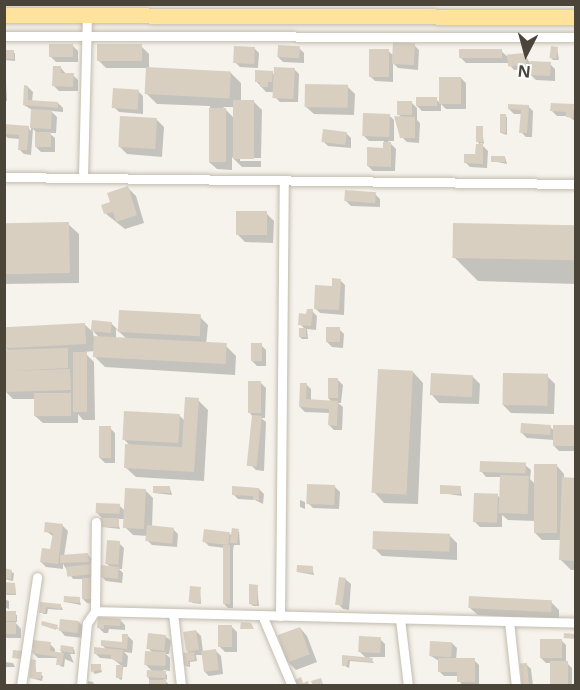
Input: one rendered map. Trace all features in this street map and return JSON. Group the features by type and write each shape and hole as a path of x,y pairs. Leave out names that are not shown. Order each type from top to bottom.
{"main road":[{"path":"4,15 301,10 576,17"}],"street":[{"path":"83,177 87,15"},
{"path":"4,36 576,37"},
{"path":"4,177 576,184"},
{"path":"280,616 284,180"},
{"path":"81,686 87,622 95,611 96,522"},
{"path":"21,686 37,577"},
{"path":"95,611 576,623"},
{"path":"173,613 181,686"},
{"path":"262,615 292,686"},
{"path":"400,619 408,686"},
{"path":"509,621 516,686"}],"building":[{"path":"393,42 415,43 414,65 392,64"},
{"path":"49,44 73,44 73,57 49,57"},
{"path":"97,44 142,44 142,61 97,61"},
{"path":"278,45 300,46 299,58 277,57"},
{"path":"234,46 255,47 254,64 233,63"},
{"path":"551,46 558,47 556,59 549,58"},
{"path":"369,49 389,49 389,77 369,77"},
{"path":"459,49 502,49 502,58 459,58"},
{"path":"4,50 14,50 14,59 4,59"},
{"path":"525,53 526,65 508,67 507,55"},
{"path":"530,61 551,62 550,76 529,75"},
{"path":"53,66 61,66 61,73 74,73 73,87 52,86"},
{"path":"146,67 231,71 229,98 145,94"},
{"path":"274,67 295,68 293,99 272,98"},
{"path":"255,70 273,71 272,82 268,82 268,87 260,87 260,82 255,82"},
{"path":"439,77 461,77 461,104 439,104"},
{"path":"305,84 348,85 348,108 305,107"},
{"path":"24,85 28,86 28,100 58,102 58,108 23,105"},
{"path":"113,88 139,90 138,110 112,108"},
{"path":"416,97 437,97 437,106 416,106"},
{"path":"233,100 254,100 254,159 233,159"},
{"path":"397,101 412,101 412,115 397,115"},
{"path":"551,103 574,104 573,118 566,117 566,112 550,111"},
{"path":"508,104 529,105 527,133 519,133 521,110 508,109"},
{"path":"209,108 226,108 226,162 209,162"},
{"path":"31,109 52,110 51,129 30,128"},
{"path":"363,113 390,114 389,137 362,136"},
{"path":"500,114 506,114 506,133 500,133"},
{"path":"120,116 157,118 155,149 118,147"},
{"path":"394,116 415,117 415,138 400,138"},
{"path":"4,124 29,126 27,150 18,150 19,135 4,134"},
{"path":"476,126 483,126 483,142 476,142"},
{"path":"323,129 347,132 345,145 321,142"},
{"path":"35,132 51,132 51,147 35,147"},
{"path":"383,142 391,142 391,167 367,166 367,147 383,148"},
{"path":"476,144 483,144 483,164 464,163 464,154 475,154"},
{"path":"491,156 505,156 505,162 491,162"},
{"path":"128,186 137,215 116,222 113,212 104,214 101,205 110,202 107,193"},
{"path":"345,190 376,192 375,203 344,201"},
{"path":"236,211 267,211 267,235 236,235"},
{"path":"69,222 70,273 5,274 4,223"},
{"path":"453,223 576,225 575,260 452,258"},
{"path":"332,278 341,279 339,310 314,309 315,285 332,286"},
{"path":"307,309 313,309 311,326 298,325 299,313 306,314"},
{"path":"119,310 201,314 200,336 118,332"},
{"path":"92,320 112,322 111,333 91,331"},
{"path":"85,323 86,344 5,348 4,327"},
{"path":"326,327 340,327 340,342 326,342"},
{"path":"299,328 306,328 306,337 299,337"},
{"path":"94,336 227,343 226,364 93,357"},
{"path":"251,343 262,343 262,361 251,361"},
{"path":"68,348 68,368 9,371 70,369 71,390 4,392 4,350"},
{"path":"73,352 87,352 87,412 73,412"},
{"path":"378,369 413,371 406,495 372,493"},
{"path":"431,373 473,375 472,397 430,395"},
{"path":"503,373 548,374 547,406 502,405"},
{"path":"328,378 338,378 338,398 328,398"},
{"path":"248,381 261,381 261,413 248,413"},
{"path":"300,383 307,383 306,399 338,401 337,426 328,425 329,409 299,407"},
{"path":"34,393 71,393 71,416 34,416"},
{"path":"185,397 199,398 194,472 124,468 125,444 182,447"},
{"path":"124,411 180,414 178,443 122,440"},
{"path":"252,415 262,416 257,467 247,466"},
{"path":"521,423 551,425 550,435 520,433"},
{"path":"553,425 576,425 576,446 553,446"},
{"path":"99,426 111,426 111,458 99,458"},
{"path":"480,461 526,463 526,474 480,472"},
{"path":"534,464 557,464 557,533 534,533"},
{"path":"500,475 529,476 528,514 499,513"},
{"path":"562,477 576,478 576,561 559,560"},
{"path":"307,484 335,485 334,505 306,504"},
{"path":"440,485 461,486 460,494 440,494"},
{"path":"153,486 170,486 170,493 153,493"},
{"path":"232,486 259,488 259,500 253,500 253,496 232,495"},
{"path":"125,488 146,489 144,529 123,528"},
{"path":"474,493 498,494 497,523 473,522"},
{"path":"96,503 120,504 120,514 96,513"},
{"path":"100,518 119,518 119,527 100,527"},
{"path":"45,522 63,524 58,564 40,562 42,548 50,549 53,533 44,532"},
{"path":"147,525 174,528 172,544 145,541"},
{"path":"232,528 239,529 237,544 230,543"},
{"path":"204,529 230,532 228,545 202,542"},
{"path":"373,531 450,534 449,552 372,549"},
{"path":"107,540 120,541 118,565 105,564"},
{"path":"223,545 230,545 230,604 223,604"},
{"path":"88,553 89,562 60,563 60,555"},
{"path":"92,564 93,574 67,577 66,567"},
{"path":"101,565 119,567 118,579 100,577"},
{"path":"297,565 313,566 312,573 297,572"},
{"path":"4,568 12,570 11,579 4,578"},
{"path":"339,577 346,578 342,606 335,605"},
{"path":"82,578 93,578 93,599 82,599"},
{"path":"4,582 15,583 15,594 4,593"},
{"path":"249,584 258,585 257,605 249,604"},
{"path":"190,586 201,587 200,603 189,602"},
{"path":"64,596 80,597 80,603 64,602"},
{"path":"469,596 552,600 551,612 468,608"},
{"path":"40,602 61,604 61,609 46,607 45,613 39,613"},
{"path":"4,611 16,611 16,621 4,621"},
{"path":"98,617 121,619 120,626 104,625 104,629 97,628"},
{"path":"60,619 79,621 78,633 59,631"},
{"path":"42,621 58,625 56,630 41,625"},
{"path":"4,622 16,622 16,634 4,634"},
{"path":"241,622 251,623 254,629 240,629"},
{"path":"218,625 232,625 232,647 218,647"},
{"path":"300,627 310,654 287,662 277,635"},
{"path":"196,630 199,650 186,652 183,632"},
{"path":"148,633 166,635 164,651 146,649"},
{"path":"564,633 576,634 576,639 564,638"},
{"path":"122,634 128,634 127,649 101,646 101,640 122,642"},
{"path":"359,636 381,637 380,653 358,652"},
{"path":"540,639 562,639 562,658 540,658"},
{"path":"33,640 51,642 50,651 64,653 62,665 56,665 57,657 32,653"},
{"path":"430,641 452,642 451,657 429,656"},
{"path":"61,645 74,647 73,653 60,651"},
{"path":"94,647 123,650 122,663 111,659 111,655 94,654"},
{"path":"216,649 219,670 204,672 201,651"},
{"path":"13,650 23,651 22,659 12,658"},
{"path":"145,651 166,652 165,666 144,665"},
{"path":"194,652 195,660 188,661 189,665 182,666 180,653"},
{"path":"342,655 373,658 372,662 348,660 347,666 342,666"},
{"path":"438,658 475,658 475,682 457,682 457,672 438,672"},
{"path":"31,659 36,660 35,672 42,672 41,679 29,678"},
{"path":"550,661 568,661 568,686 550,686"},
{"path":"527,663 529,686 522,686 520,664"},
{"path":"91,664 101,664 101,670 91,672"},
{"path":"116,665 122,665 122,678 116,678"},
{"path":"147,670 166,671 166,678 147,677"},
{"path":"301,677 303,683 308,681 309,686 295,686 293,681"},
{"path":"321,678 323,684 313,686 311,681"},
{"path":"149,680 166,680 166,686 149,686"}]}
